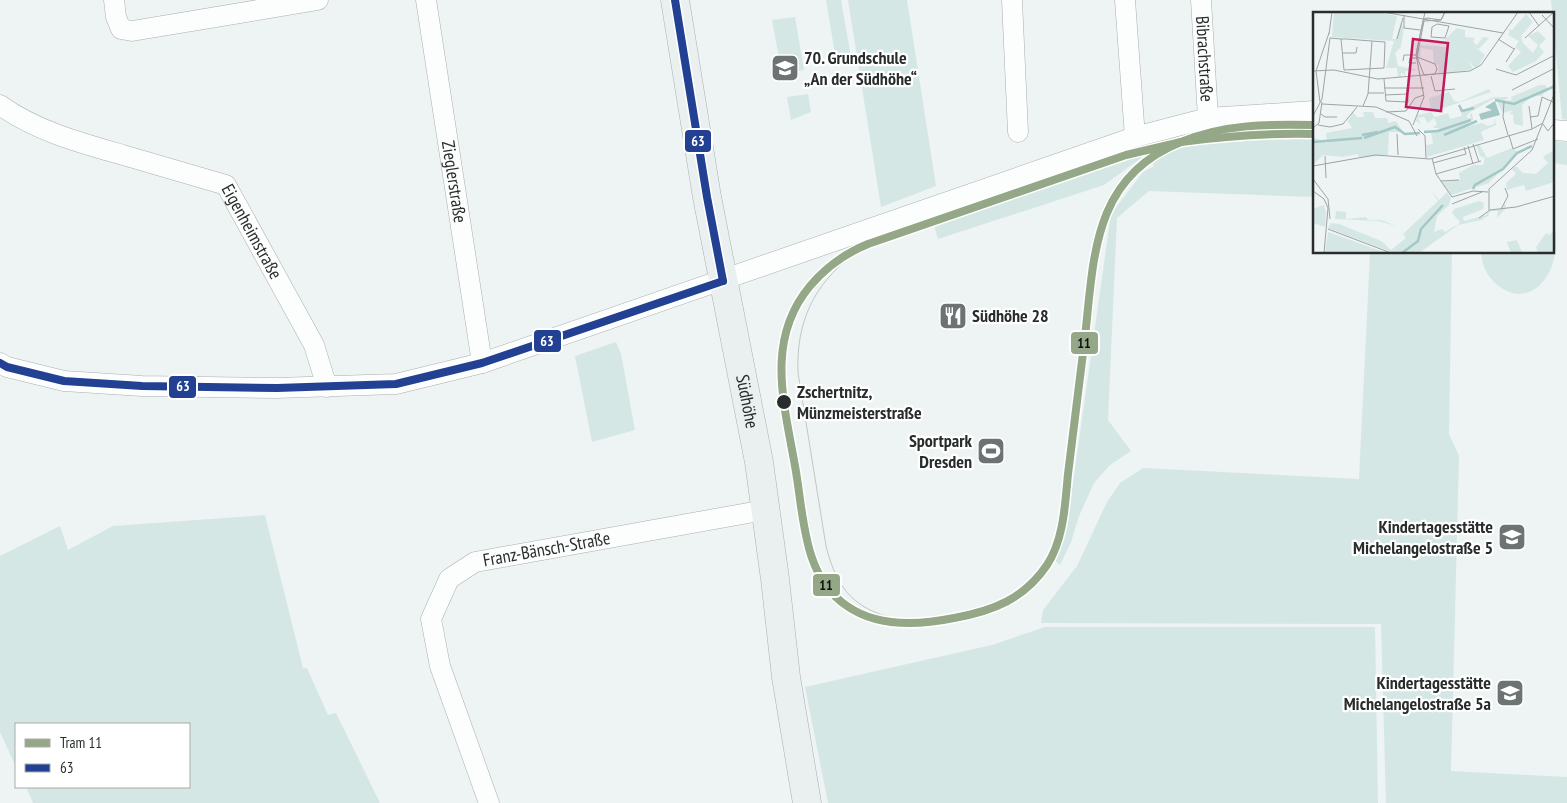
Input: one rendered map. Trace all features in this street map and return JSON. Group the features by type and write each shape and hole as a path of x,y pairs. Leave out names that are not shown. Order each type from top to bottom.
{"street":[{"path":"114,0 116,17 121,29 132,31 297,1 318,0"},
{"name":"Zieglerstraße","path":"426,0 482,363"},
{"name":"Südhöhe","path":"675,0 707,198 759,462 786,677 807,803"},
{"path":"1012,0 1018,132"},
{"path":"1125,0 1135,137"},
{"name":"Bibrachstraße","path":"1201,0 1208,118"},
{"name":"Eigenheimstraße","path":"0,105 50,132 97,148 226,185 314,345 327,387"},
{"path":"0,364 64,381 161,386 277,388 396,384 482,363 1135,137 1208,118 1313,111"},
{"path":"1554,130 1567,131"},
{"name":"Franz-Bänsch-Straße","path":"490,803 440,666 431,619 449,579 475,562 765,510"}],"shaded area":[{"path":"826,0 841,0 851,57 836,60"},
{"path":"848,0 907,0 936,186 881,207"},
{"path":"1551,0 1567,0 1567,120 1562,119 1554,32 1554,12 1552,12"},
{"path":"795,17 804,70 782,74 772,20"},
{"path":"808,94 811,112 791,120 787,97"},
{"path":"1313,120 1313,197 1149,191 1117,218 1108,420 1131,451 1110,465 1094,483 1060,565 1055,561 1068,518 1111,214 1143,172 1154,166 1148,153 1104,185 938,239 931,215 1163,138 1215,127"},
{"path":"1554,141 1567,142 1567,165 1554,163"},
{"path":"1554,227 1556,239 1555,256 1550,271 1542,283 1532,291 1520,294 1506,291 1487,274 1481,254 1554,254"},
{"path":"1370,254 1452,254 1449,434 1459,456 1451,771 1567,777 1567,803 1386,803 1381,624 1041,623 1043,610 1077,566 1107,502 1120,483 1143,468 1359,479"},
{"path":"616,342 621,354 635,430 592,442 575,356"},
{"path":"265,515 303,668 307,668 328,715 336,713 380,803 33,803 26,788 190,788 190,723 15,723 15,765 0,732 0,556 60,526 68,550 113,526"},
{"path":"1045,627 1375,627 1378,803 828,803 805,687 992,645"}],"tram line":[{"name":"11","path":"1181,142 1230,128 1263,125 1313,125"},
{"name":"11","path":"1181,142 1247,135 1313,134"},
{"name":"11","path":"1181,142 1152,157 1130,176 1114,198 1103,222 1091,277 1065,509 1057,544 1047,565 1038,577 1018,595 982,612 968,615 927,622 899,623 872,618 847,606 832,593 821,578 813,561 804,523 783,396 783,350 787,328 796,307 810,286 837,261 868,244 1126,155 1181,142"},
{"path":"884,238 853,255 827,279 817,292 804,322 800,338 798,373 826,546 838,579 846,591 867,609 881,615 915,623"}],"transit line":[{"name":"63","path":"675,0 707,197 723,281"},
{"name":"63","path":"0,363 7,367 64,381 142,386 277,388 396,384 482,363 723,281"}],"place":[{"name":"70. Grundschule „An der Südhöhe“","path":"785,68"},
{"name":"Südhöhe 28","path":"953,316"},
{"name":"Zschertnitz, Münzmeisterstraße","path":"784,402"},
{"name":"Sportpark Dresden","path":"991,451"},
{"name":"Kindertagesstätte Michelangelostraße 5","path":"1512,537"},
{"name":"Kindertagesstätte Michelangelostraße 5a","path":"1510,693"}]}
